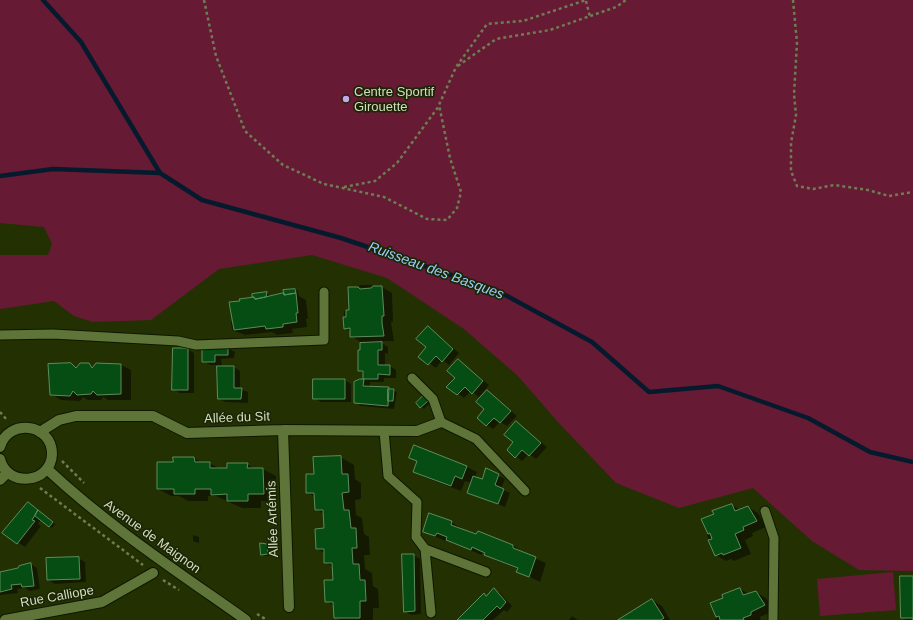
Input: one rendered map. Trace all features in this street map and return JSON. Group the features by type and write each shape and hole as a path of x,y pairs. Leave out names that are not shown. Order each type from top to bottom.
{"street":[{"name":"Allée du Sit","path":"40,432 59,420 76,416 153,416 187,433 283,430 416,431 441,422"},
{"path":"0,447 2,434 24,427 32,428 40,432 49,441 52,453 51,462 47,469 38,477 28,480 4,476 0,459"},
{"name":"Allée Artémis","path":"283,430 289,606"},
{"name":"Avenue de Maignon","path":"47,469 73,494 149,551 246,620"},
{"name":"Rue Calliope","path":"5,620 102,602 153,573"}],"lane":[{"path":"0,335 53,334 178,341 196,344 324,340 324,292"},
{"path":"412,378 433,399 441,422 476,439 525,491"},
{"path":"384,431 388,476 417,502 416,537 424,549 430,613"},
{"path":"765,511 774,538 773,620"},
{"path":"424,549 486,572"}],"path":[{"path":"204,0 216,56 245,131 283,165 324,184 384,197 427,219 447,220 457,208 461,192 450,158 439,105"},
{"path":"456,67 496,39 550,30 616,7 626,0"},
{"path":"793,0 797,43 794,94 796,116 791,143 791,171 797,186 813,189 834,186 868,190 889,196 913,192"},
{"path":"342,188 375,181 397,163 439,105 456,67 488,24 523,21 586,1 590,17"},
{"path":"52,453 85,484"},
{"path":"28,480 54,497 75,515 153,573"},
{"path":"255,612 267,620"}],"shaded area":[{"path":"0,0 913,0 913,571 859,570 812,541 753,488 679,508 616,483 557,421 518,376 464,329 387,278 312,255 219,269 151,320 93,322 74,316 54,301 0,309 0,255 48,255 52,244 44,227 0,223"},
{"path":"893,572 896,610 820,616 817,579"}],"building":[{"path":"373,286 382,286 384,316 382,316 382,323 384,336 350,337 350,328 344,329 343,317 346,317 346,310 349,310 348,287 358,287 360,289 371,288"},
{"path":"295,289 296,293 284,295 283,290"},
{"path":"267,292 266,297 255,299 252,297 252,294"},
{"path":"284,293 284,295 296,293 298,313 296,313 297,322 283,324 283,327 266,329 265,326 234,330 229,302 240,301 239,299 254,297 255,299"},
{"path":"428,326 453,349 442,362 436,356 428,365 418,357 426,347 416,339"},
{"path":"382,342 382,350 378,350 378,365 390,365 390,375 378,374 378,379 363,379 363,371 358,371 358,350 360,350 360,343"},
{"path":"228,347 228,355 215,355 215,362 202,362 202,348"},
{"path":"173,348 188,348 188,390 172,390"},
{"path":"458,359 483,381 472,394 465,387 457,395 446,387 455,378 447,371"},
{"path":"71,363 76,368 80,363 89,363 92,368 96,363 121,364 121,394 97,395 93,391 91,394 77,395 73,391 70,396 50,395 48,364"},
{"path":"217,366 234,366 234,388 242,388 241,399 218,399"},
{"path":"313,379 345,379 345,399 313,399"},
{"path":"364,379 363,386 389,387 388,406 354,403 354,382"},
{"path":"388,389 394,389 393,401 388,401"},
{"path":"487,390 511,411 500,423 494,418 486,426 477,418 484,409 476,402"},
{"path":"423,396 428,401 420,408 416,403"},
{"path":"516,421 541,443 529,456 522,450 515,458 507,450 513,442 504,435"},
{"path":"414,445 467,466 462,479 455,476 451,486 413,472 417,461 409,458"},
{"path":"341,456 342,474 348,474 349,492 342,493 344,510 349,510 351,528 356,528 357,548 352,548 353,564 359,564 360,580 365,580 366,601 360,601 360,618 334,618 333,602 325,602 324,580 333,580 332,563 324,563 324,549 316,549 315,529 324,528 323,510 315,510 314,493 306,493 306,474 314,474 313,457"},
{"path":"173,457 194,457 195,462 210,462 210,468 227,468 227,463 248,463 247,468 263,468 264,494 248,494 248,501 227,501 227,494 211,495 211,489 195,489 195,494 174,494 174,489 157,489 157,462 173,462"},
{"path":"486,468 499,474 495,485 504,489 498,504 467,493 473,476 482,479"},
{"path":"28,502 38,510 32,520 35,521 17,544 2,533"},
{"path":"732,504 735,511 748,506 757,521 743,527 744,530 735,534 741,548 723,555 722,553 715,556 708,540 712,539 710,533 708,534 701,519 714,514 712,511"},
{"path":"38,510 53,522 49,527 35,516"},
{"path":"429,513 452,521 451,525 476,534 478,531 513,545 513,548 536,557 529,577 516,572 518,568 484,555 485,553 472,547 471,550 446,540 447,537 437,533 435,536 423,532"},
{"path":"260,543 267,544 268,554 261,555"},
{"path":"402,554 414,554 415,611 404,612"},
{"path":"79,557 80,579 47,580 46,558"},
{"path":"31,563 34,586 22,587 21,584 11,585 12,589 0,592 0,572"},
{"path":"900,576 913,576 913,618 901,618"},
{"path":"494,588 506,602 500,609 497,606 483,620 457,620 484,593 486,596"},
{"path":"740,588 743,595 756,591 765,605 751,612 751,615 743,618 744,620 720,620 719,616 716,617 710,603 723,598 722,595"},
{"path":"652,599 664,618 661,620 618,620"}],"waterway":[{"path":"43,0 81,42 160,173"},
{"name":"Ruisseau des Basques","path":"0,176 53,169 160,173 202,200 341,238 496,290 592,342 649,392 718,386 808,418 870,452 913,462"}],"place":[{"name":"Centre Sportif Girouette","path":"346,99"}]}
